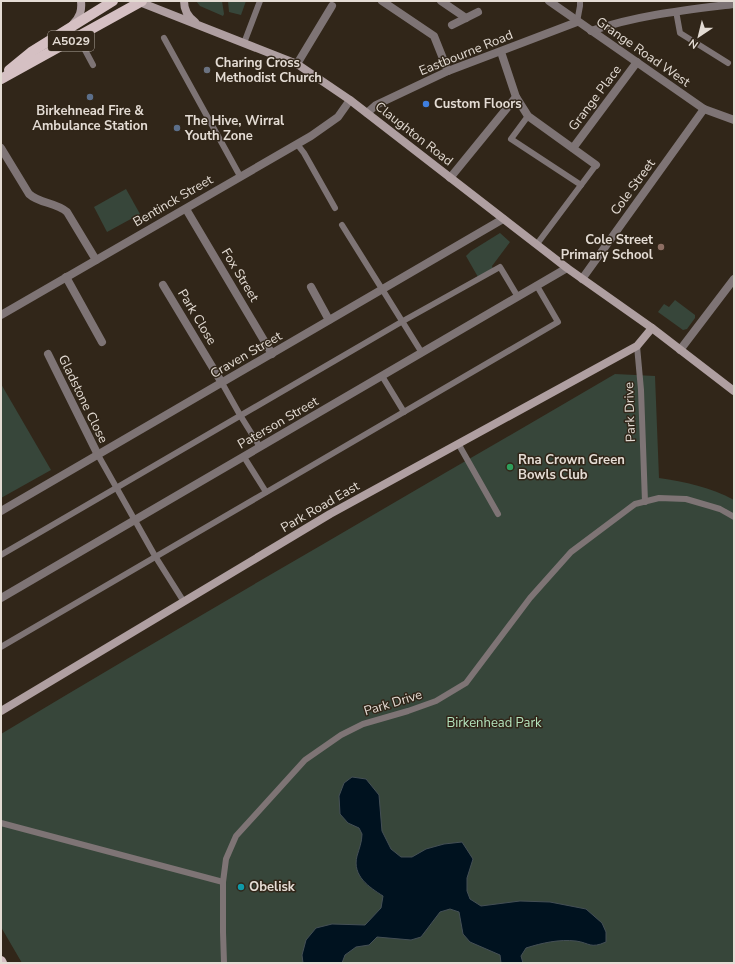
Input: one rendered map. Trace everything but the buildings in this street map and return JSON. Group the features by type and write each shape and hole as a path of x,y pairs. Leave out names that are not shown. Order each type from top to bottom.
{"main road":[{"name":"A5029","path":"1,76 31,52 113,1"},
{"name":"A5029","path":"1,79 140,1"}],"street":[{"path":"69,29 80,17 82,7 81,1"},
{"name":"Claughton Road","path":"140,1 297,64 350,100 567,268 652,328 734,391"},
{"path":"184,1 186,12 198,25"},
{"path":"382,1 434,36 448,72"},
{"path":"441,1 466,18"},
{"name":"Grange Road West","path":"549,1 577,22 638,62 704,109 734,120"},
{"path":"591,31 611,24 676,11 729,3"},
{"path":"297,64 332,6"},
{"path":"452,25 478,12"},
{"name":"Eastbourne Road","path":"367,113 376,105 448,72 577,22"},
{"path":"501,52 516,96 528,116 596,165"},
{"name":"Grange Place","path":"573,148 638,62"},
{"path":"450,178 516,96"},
{"name":"Bentinck Street","path":"1,315 66,276 186,209 240,176 311,136 338,117 350,100"},
{"name":"Cole Street","path":"582,279 704,109"},
{"path":"1,148 29,194 35,200 62,208 67,212 96,260"},
{"name":"Fox Street","path":"186,209 272,354"},
{"name":"Craven Street","path":"2,509 98,455 503,219"},
{"name":"Paterson Street","path":"1,598 134,519 244,457 567,268"},
{"path":"66,276 102,342"},
{"path":"680,350 734,279"},
{"name":"Park Close","path":"163,285 222,383"},
{"path":"311,287 329,320"},
{"name":"Park Road East","path":"1,711 330,514 637,346 652,328"},
{"name":"Gladstone Close","path":"48,354 98,455"}],"lane":[{"path":"244,43 260,1"},
{"path":"577,22 580,1"},
{"path":"676,11 680,33 728,62"},
{"path":"69,29 78,37 93,65"},
{"path":"164,38 240,176"},
{"path":"528,116 511,138 581,185"},
{"path":"297,144 304,153 335,208"},
{"path":"537,244 596,165"},
{"path":"342,225 422,353"},
{"path":"1,555 240,415 500,267 518,297"},
{"path":"1,647 558,322 536,286"},
{"name":"Park Drive","path":"637,346 641,390 645,502"},
{"path":"382,376 404,412"},
{"path":"222,383 260,447"},
{"path":"459,444 498,514"},
{"path":"98,455 155,556 184,602"},
{"path":"244,457 266,492"},
{"name":"Park Drive","path":"224,963 223,882 226,859 236,836 305,760 341,736 363,724 436,701 466,683 530,598 571,552 635,504 659,498 686,499 720,509 734,517"},
{"path":"1,823 223,882"}],"green space":[{"path":"196,1 222,1 223,16 200,6"},
{"path":"228,1 246,1 241,15 229,12"},
{"path":"126,189 140,214 107,232 94,207"},
{"path":"500,233 510,242 492,266 493,269 478,277 466,256 471,251"},
{"path":"675,300 695,315 695,318 687,329 683,330 658,312 664,304 669,307"},
{"name":"Birkenhead Park","path":"615,374 655,376 659,478 698,486 725,495 734,500 734,963 22,963 1,927 1,734 230,598"},
{"path":"1,384 51,470 1,498"}],"water":[{"path":"352,777 366,779 379,795 382,831 391,849 401,857 412,857 426,849 444,844 462,842 473,859 467,878 467,891 470,899 481,906 520,901 550,902 586,909 602,923 606,932 606,942 597,945 590,945 576,941 544,943 526,948 521,956 523,963 501,963 500,955 470,942 463,934 459,912 450,909 440,912 421,937 411,940 377,937 369,945 356,947 345,955 342,963 303,963 302,955 306,940 316,928 332,924 365,925 381,908 383,896 367,885 359,875 357,869 357,856 362,834 359,828 348,823 340,814 339,796 344,783"}],"place":[{"name":"Charing Cross Methodist Church","path":"207,70"},
{"name":"Birkehnead Fire & Ambulance Station","path":"90,97"},
{"name":"Custom Floors","path":"426,104"},
{"name":"The Hive, Wirral Youth Zone","path":"177,128"},
{"name":"Cole Street Primary School","path":"661,247"},
{"name":"Rna Crown Green Bowls Club","path":"510,467"},
{"name":"Obelisk","path":"241,887"}]}
